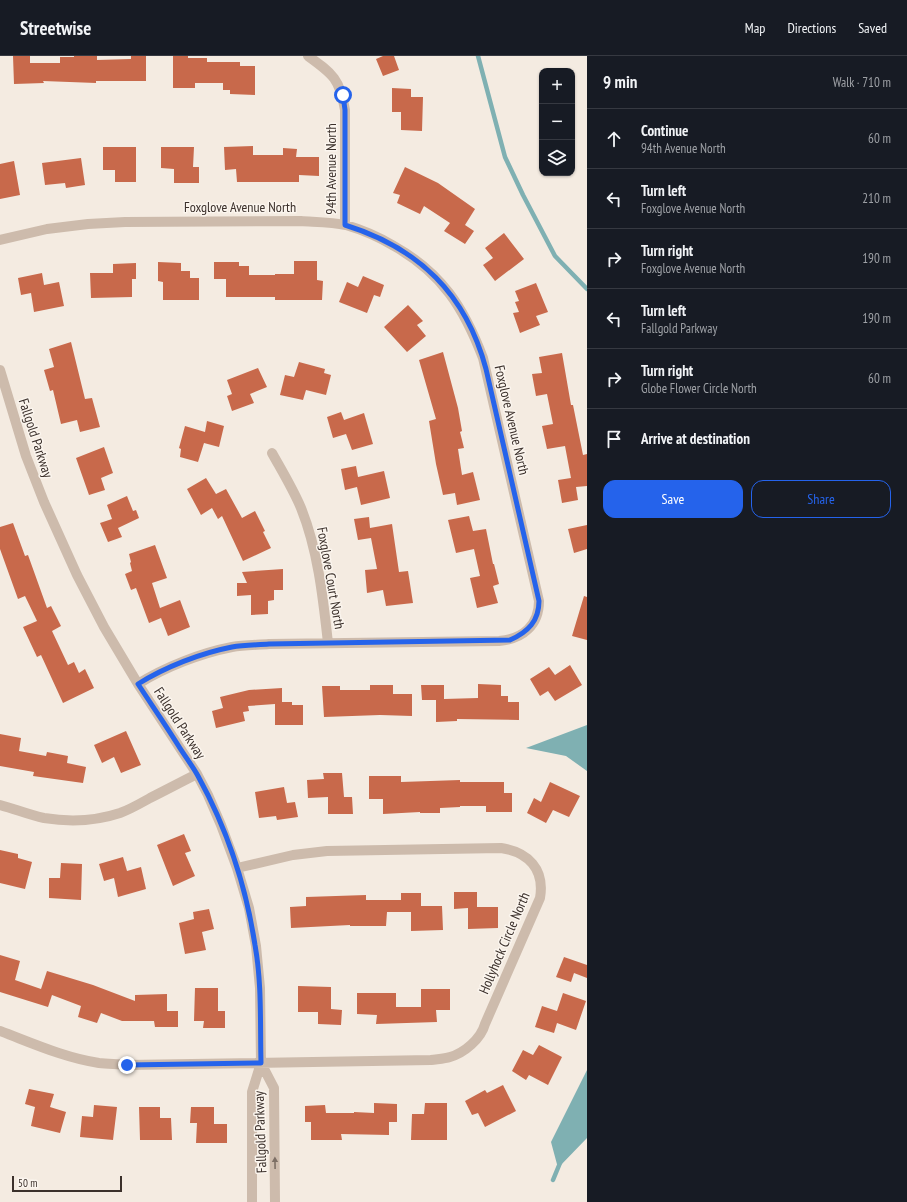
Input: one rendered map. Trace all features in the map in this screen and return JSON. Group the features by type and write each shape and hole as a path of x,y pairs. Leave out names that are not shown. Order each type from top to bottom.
{"street":[{"name":"94th Avenue North","path":"308,56 324,68 336,80 343,95 345,110 345,225"},
{"name":"Foxglove Avenue North","path":"0,240 47,229 88,224 125,222 300,221 345,225 364,231 384,240 408,254 436,277 447,290 472,329 483,358 539,601 539,610 530,627 520,635 510,640 269,644 233,647 192,658 150,676 138,684"},
{"name":"Fallgold Parkway","path":"0,370 26,456 44,502 77,575 104,627 138,684 197,774 208,794 237,868 249,908 256,946 260,988 261,1063 252,1092 252,1202"},
{"name":"Foxglove Court North","path":"272,453 300,506 307,523 319,577 328,643"},
{"path":"0,805 54,819 83,820 98,818 120,813 132,808 197,774"},
{"name":"Hollyhock Circle North","path":"0,1031 58,1053 99,1063 127,1065 431,1060 449,1057 473,1044 484,1029 540,898 542,890 536,868 530,860 512,850 501,848 327,851 293,854 237,868"},
{"name":"Fallgold Parkway","path":"261,1063 274,1088 276,1202"}],"water":[{"path":"587,725 587,771 566,756 526,748"},
{"path":"587,1070 587,1138 558,1168 551,1142"}],"building":[{"path":"13,56 30,56 30,63 60,63 60,57 97,56 97,60 131,59 131,56 146,56 146,81 96,81 96,83 43,81 44,83 14,84"},
{"path":"173,56 207,58 207,62 240,62 240,66 255,66 255,95 230,94 230,90 223,90 223,83 195,83 195,88 173,88"},
{"path":"383,56 394,56 399,70 383,76 376,59"},
{"path":"392,88 411,89 411,97 423,97 422,131 401,130 401,112 392,112"},
{"path":"253,146 253,155 283,155 283,148 297,149 296,157 319,157 319,176 299,175 299,182 237,182 236,169 225,170 224,147"},
{"path":"103,147 136,147 136,182 115,182 115,170 103,170"},
{"path":"161,147 194,147 193,167 199,167 199,183 174,183 174,169 161,168"},
{"path":"81,158 85,185 66,188 65,183 45,185 42,163"},
{"path":"14,161 20,195 0,199 0,164"},
{"path":"405,167 438,183 475,209 465,225 474,231 465,244 444,231 450,223 424,206 420,214 397,203 400,195 393,193"},
{"path":"504,233 524,259 495,281 483,265 493,258 485,248"},
{"path":"294,261 317,261 317,280 323,281 322,300 275,300 275,297 226,297 226,279 214,279 214,262 239,262 239,266 249,266 249,275 275,275 294,274"},
{"path":"158,262 181,263 181,271 190,271 190,278 199,278 199,300 163,300 163,282 158,281"},
{"path":"136,263 136,279 132,279 132,297 91,298 90,273 113,273 113,264"},
{"path":"42,273 44,285 59,282 64,306 34,312 31,293 21,295 18,278"},
{"path":"363,276 384,285 380,297 374,295 367,313 339,302 347,282 358,287"},
{"path":"536,283 548,312 536,316 540,325 520,333 513,313 519,312 515,302 519,301 515,291"},
{"path":"408,305 423,321 417,325 426,336 407,352 384,327"},
{"path":"71,342 85,399 92,398 100,427 80,432 77,420 61,424 53,390 50,391 44,370 54,367 49,349"},
{"path":"443,352 458,408 462,431 460,432 464,448 458,449 462,475 473,472 480,500 457,505 455,493 443,495 429,421 436,419 419,360"},
{"path":"562,353 571,405 573,405 583,455 587,454 587,486 576,487 578,500 562,503 558,480 571,478 565,446 547,449 542,426 553,424 547,394 536,396 532,374 542,373 539,357"},
{"path":"299,362 325,369 324,373 331,375 326,395 306,390 303,400 280,395 285,375 294,377"},
{"path":"258,368 267,387 250,394 254,403 232,411 227,396 232,394 227,380"},
{"path":"341,412 344,420 364,413 373,444 352,450 346,434 333,438 327,417"},
{"path":"207,421 224,426 219,447 204,443 198,462 180,457 181,449 179,448 185,426 205,432"},
{"path":"104,447 113,473 101,478 105,490 89,495 76,458"},
{"path":"356,466 358,477 384,471 390,498 361,505 357,487 345,490 341,469"},
{"path":"206,478 216,494 226,489 242,518 255,511 265,531 263,532 271,548 243,561 222,516 218,519 212,508 201,515 187,489"},
{"path":"127,496 133,511 136,510 139,518 118,528 122,537 108,542 100,523 112,519 107,505"},
{"path":"469,516 473,531 486,529 493,564 499,584 493,586 498,603 477,608 470,578 480,576 474,549 456,553 448,520"},
{"path":"369,517 370,528 392,524 399,572 408,571 413,603 386,606 383,590 367,593 365,570 377,569 371,538 358,540 354,519"},
{"path":"13,523 25,556 28,555 47,608 51,606 61,626 52,631 68,665 74,662 79,673 85,669 94,688 63,703 41,655 37,657 23,627 37,621 25,596 18,599 0,549 0,527"},
{"path":"587,525 587,549 574,553 568,529"},
{"path":"155,545 167,578 152,583 160,608 180,600 190,627 168,636 161,618 149,623 136,588 131,590 125,574 132,571 129,554"},
{"path":"283,569 283,590 274,590 274,600 268,601 268,614 251,615 251,595 237,596 237,583 247,583 242,572"},
{"path":"584,596 587,597 587,640 572,636"},
{"path":"570,665 582,685 555,701 548,691 540,696 530,679 549,667 555,675"},
{"path":"478,684 501,685 501,696 508,696 508,702 519,702 519,720 457,719 457,721 436,722 436,700 422,700 421,685 444,685 444,699 478,698"},
{"path":"370,685 393,685 393,694 412,694 412,716 380,715 324,717 322,686 340,686 340,690 370,690"},
{"path":"282,688 282,702 292,702 292,705 303,705 303,725 275,725 275,704 248,706 249,711 243,712 245,721 216,728 212,711 223,708 220,697 249,690"},
{"path":"126,731 141,765 121,773 114,757 102,763 94,745"},
{"path":"0,734 21,738 19,751 46,756 47,752 68,756 67,763 86,767 83,783 33,776 34,772 0,766"},
{"path":"323,773 342,773 344,797 352,797 353,814 328,814 328,797 308,798 307,780 324,779"},
{"path":"369,776 401,776 401,782 460,780 460,782 504,782 504,793 512,793 512,812 486,812 486,806 460,806 440,808 440,813 420,812 383,814 383,799 369,799"},
{"path":"550,782 580,796 569,817 553,810 546,823 527,813 534,798 541,802"},
{"path":"284,787 287,803 295,802 298,817 277,820 276,816 259,818 255,792"},
{"path":"184,834 191,851 185,853 195,876 173,886 157,845"},
{"path":"0,850 18,854 18,858 32,862 25,889 0,883"},
{"path":"123,857 127,871 141,867 146,889 118,897 114,878 104,881 99,864"},
{"path":"61,863 82,864 81,900 49,898 49,878 60,878"},
{"path":"454,892 477,892 477,907 498,907 498,928 468,929 468,908 454,909"},
{"path":"401,893 421,893 421,906 442,906 443,930 411,931 411,912 387,912 386,926 350,925 291,928 290,907 306,906 306,897 366,895 366,900 401,900"},
{"path":"209,909 214,929 202,932 206,950 185,954 179,923 194,919 193,912"},
{"path":"0,955 20,961 15,980 41,989 47,971 93,985 135,1001 135,995 167,994 167,1011 178,1011 178,1027 155,1027 154,1021 122,1021 101,1013 97,1023 78,1017 81,1006 52,995 48,1007 0,992"},
{"path":"564,957 587,965 587,978 574,973 571,982 556,977"},
{"path":"298,986 331,987 331,1009 342,1010 341,1025 318,1024 318,1012 298,1012"},
{"path":"195,988 218,988 218,1011 225,1011 225,1028 203,1028 204,1021 194,1021"},
{"path":"421,989 450,989 450,1010 436,1010 437,1022 376,1024 377,1015 357,1014 357,993 396,993 396,1007 421,1007"},
{"path":"563,993 586,1001 576,1030 557,1023 554,1033 535,1027 542,1006 557,1011"},
{"path":"539,1045 562,1057 548,1085 529,1075 526,1080 512,1071 523,1050 533,1055"},
{"path":"503,1085 516,1111 485,1127 478,1113 472,1115 465,1101 485,1090 487,1093"},
{"path":"29,1089 54,1094 50,1107 66,1112 60,1133 31,1126 35,1107 25,1104"},
{"path":"374,1103 397,1104 397,1122 389,1122 389,1135 341,1134 342,1140 311,1140 311,1122 305,1122 305,1106 325,1105 326,1113 374,1113"},
{"path":"425,1103 447,1103 447,1140 411,1140 412,1114 424,1114"},
{"path":"94,1105 117,1107 113,1140 80,1137 82,1116 93,1117"},
{"path":"139,1107 160,1107 160,1118 171,1118 172,1140 140,1140"},
{"path":"191,1107 214,1107 214,1124 227,1124 227,1143 196,1143 197,1123 190,1123"}],"waterway":[{"path":"478,56 505,157 555,256 587,289"},
{"path":"553,1180 560,1163"}],"route":[{"path":"127,1065 261,1063 260,988 256,946 249,908 237,868 208,794 197,774 138,684 150,676 192,658 233,647 269,644 510,640 520,635 530,627 539,610 539,601 486,369 474,335 466,318 447,290 423,265 384,240 364,231 345,225 345,110 343,95"}]}
